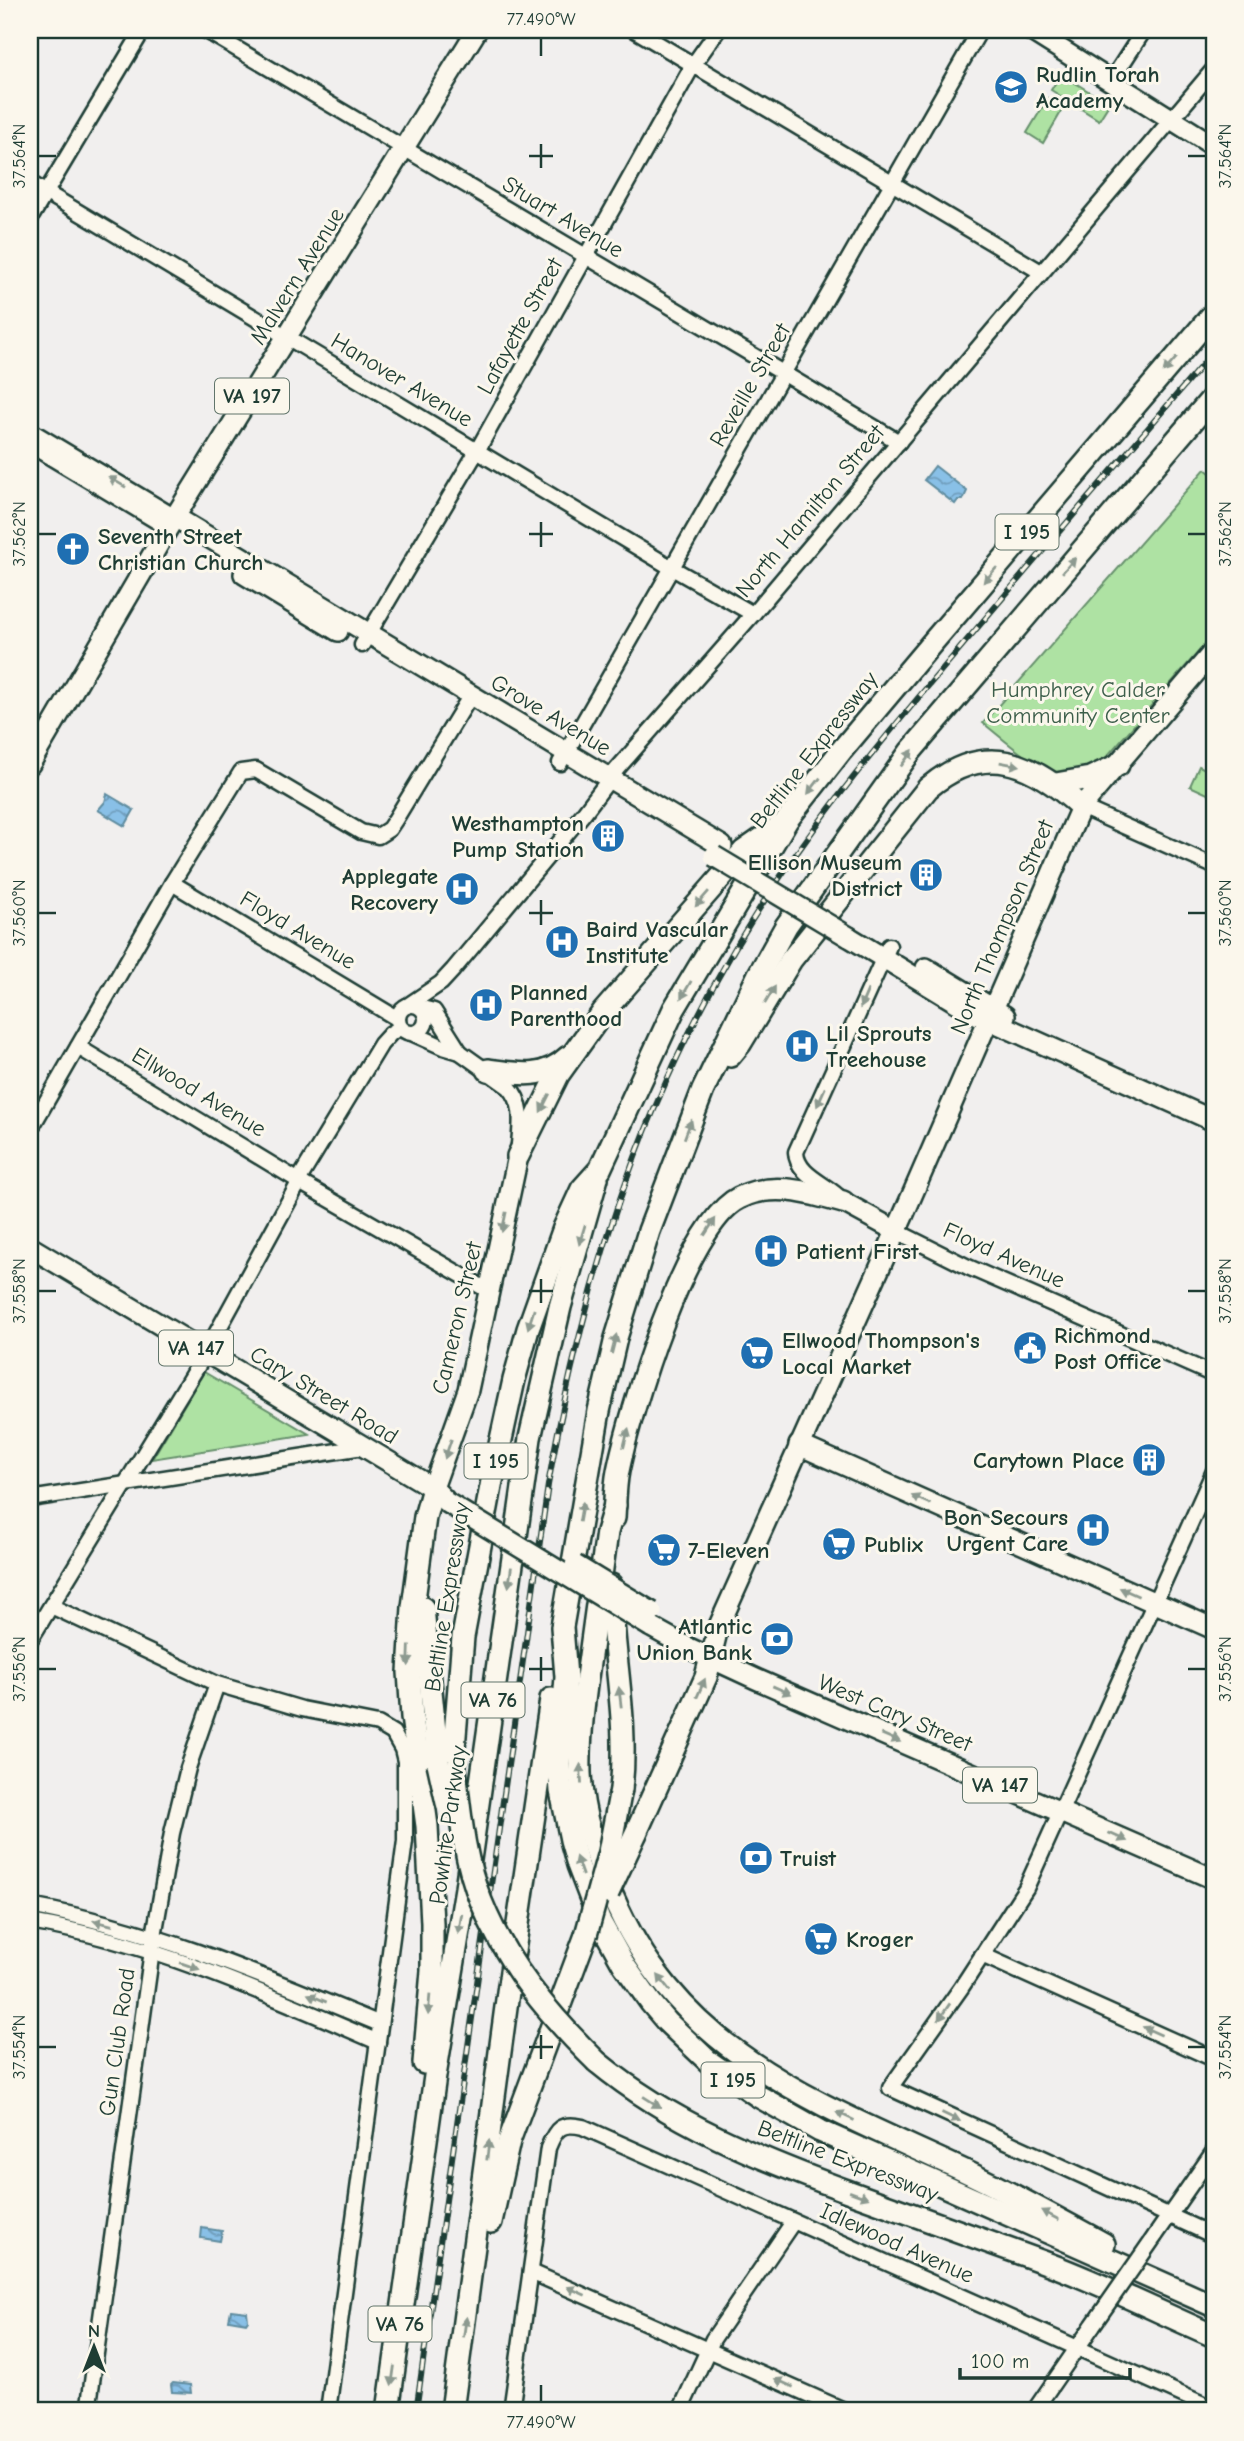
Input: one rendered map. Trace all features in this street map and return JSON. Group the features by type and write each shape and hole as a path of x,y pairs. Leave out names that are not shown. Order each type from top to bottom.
{"highway":[{"name":"Beltline Expressway","path":"1134,2301 1052,2265 763,2158 689,2124 626,2086 566,2032 517,1970 497,1936 480,1901 449,1813 446,1766 455,1727 463,1637 511,1392 528,1329 564,1228 582,1189 600,1169 674,1009 787,820 841,751 1214,313"},
{"name":"Beltline Expressway","path":"1194,2297 820,2132 777,2108 708,2061 667,2022 624,1965 605,1931 578,1866 561,1791 559,1764 566,1677 562,1627 598,1411 616,1338 649,1231 703,1090 758,976 786,926 910,752 1214,396"},
{"path":"703,1090 740,1044 791,960 928,788 957,767 972,762 1011,763 1028,768 1056,784 1081,807"},
{"path":"1056,784 1082,780 1118,765"},
{"path":"518,1156 558,1075 603,1012 744,850 787,820"},
{"path":"488,1070 537,1074 556,1067 574,1051"},
{"name":"Powhite Parkway","path":"388,2411 530,1438 560,1307 600,1169"},
{"path":"470,2291 482,2263 509,2141 586,1935 609,1852 621,1789 624,1741 612,1626 611,1548 617,1474 652,1350 698,1246 726,1206 739,1198 769,1189 802,1192 843,1202"},
{"path":"412,2236 413,2178 432,1971 427,1826 412,1717 410,1637 425,1517 443,1493"},
{"path":"615,1505 607,1532 584,1704 580,1774 589,1826 605,1879 631,1933 658,1976 709,2031 777,2081 843,2116 996,2186 1171,2279 1194,2297"},
{"path":"419,1564 446,1766"},
{"name":"VA 76","path":"452,2411 508,1992 562,1627"},
{"path":"586,1935 636,1833 706,1676 711,1657"},
{"name":"I 195","path":"1194,2297 1214,2306"},
{"path":"1134,2301 1214,2347"},
{"name":"I 195","path":"1134,2301 1214,2336"}],"main road":[{"name":"Malvern Avenue","path":"32,755 477,30"},
{"path":"1030,30 1214,146"},
{"name":"Grove Avenue","path":"172,523 991,1015 1046,1045 1214,1121"},
{"name":"North Thompson Street","path":"711,1657 718,1628 896,1231 1081,807 1214,652"},
{"name":"Cameron Street","path":"443,1493 518,1156"},
{"name":"Floyd Avenue","path":"843,1202 896,1231"},
{"name":"Cary Street Road","path":"30,1247 205,1354 443,1493"},
{"path":"799,1445 1214,1629"},
{"name":"West Cary Street","path":"443,1493 652,1620 689,1648 1214,1879"}],"street":[{"path":"30,219 143,30"},
{"name":"Stuart Avenue","path":"205,30 899,442"},
{"path":"635,30 1041,272"},
{"name":"Lafayette Street","path":"366,639 477,451 693,65 718,30"},
{"name":"Reveille Street","path":"563,758 979,30"},
{"path":"1111,81 1144,30"},
{"name":"North Hamilton Street","path":"407,1006 441,983 583,814 605,783 753,614 1214,69"},
{"name":"Hanover Avenue","path":"30,183 753,614"},
{"name":"Grove Avenue","path":"30,430 172,523"},
{"name":"Grove Avenue","path":"30,445 172,523"},
{"path":"30,1130 172,883 234,781 245,770 256,770 268,775 361,832 378,836 395,820 467,700"},
{"path":"1081,807 1214,866"},
{"name":"Floyd Avenue","path":"172,883 404,1027 443,1047 460,1052 488,1070 509,1087 518,1099 521,1116 518,1156"},
{"name":"Floyd Avenue","path":"843,1202 832,1190 801,1169 796,1161 796,1152 886,952"},
{"name":"North Hamilton Street","path":"428,1013 441,983"},
{"path":"30,1640 205,1354 299,1181 382,1044 391,1033 404,1027 422,1031 428,1013 415,1005 407,1006 400,1012 404,1027"},
{"name":"Floyd Avenue","path":"428,1013 460,1052"},
{"name":"Ellwood Avenue","path":"78,1047 299,1181 489,1291"},
{"name":"Floyd Avenue","path":"896,1231 968,1267 1214,1375"},
{"path":"30,1499 363,1447"},
{"path":"1214,1471 1026,1888 890,2088 1214,2236"},
{"path":"51,1606 217,1684 302,1709 378,1724 393,1733 402,1749 405,1773 405,1841 328,2411"},
{"name":"Gun Club Road","path":"88,2411 154,1936 172,1833 188,1768 217,1684"},
{"path":"30,1906 154,1936 257,1973 380,2024"},
{"path":"30,1922 152,1952 260,1990 377,2042"},
{"path":"982,1955 1214,2059"},
{"name":"Idlewood Avenue","path":"531,2272 548,2148 561,2127 571,2124 583,2127 1214,2409"},
{"path":"1034,2411 1214,2151"},
{"path":"680,2411 708,2349 793,2222"},
{"path":"511,2411 531,2272 846,2411"}],"green space":[{"path":"1061,74 1109,104 1099,120 1051,90"},
{"path":"1048,98 1064,107 1043,143 1027,133"},
{"name":"Humphrey Calder Community Center","path":"1205,469 1214,476 1214,634 1102,762 1066,775 1057,774 1034,763 983,723"},
{"path":"1199,766 1214,773 1214,797 1190,786"},
{"path":"204,1372 309,1434 152,1459"}],"water":[{"path":"935,466 967,491 963,500 958,500 955,504 924,480"},
{"path":"107,794 134,810 125,826 98,810 105,802"},
{"path":"202,2228 222,2231 220,2241 201,2238"},
{"path":"231,2310 247,2312 246,2323 229,2320"},
{"path":"173,2383 190,2385 191,2393 172,2392"}],"railway":[{"path":"416,2411 548,1485 578,1344 596,1276 641,1142 668,1077 735,948 759,908 812,832 926,688 1214,351"}],"place":[{"name":"Rudlin Torah Academy","path":"1011,87"},
{"name":"Seventh Street Christian Church","path":"73,549"},
{"name":"Westhampton Pump Station","path":"608,836"},
{"name":"Ellison Museum District","path":"926,875"},
{"name":"Applegate Recovery","path":"462,889"},
{"name":"Baird Vascular Institute","path":"562,942"},
{"name":"Planned Parenthood","path":"486,1005"},
{"name":"Lil Sprouts Treehouse","path":"802,1046"},
{"name":"Patient First","path":"771,1251"},
{"name":"Richmond Post Office","path":"1030,1348"},
{"name":"Ellwood Thompson's Local Market","path":"757,1353"},
{"name":"Carytown Place","path":"1149,1460"},
{"name":"Bon Secours Urgent Care","path":"1093,1530"},
{"name":"Publix","path":"839,1544"},
{"name":"7-Eleven","path":"664,1550"},
{"name":"Atlantic Union Bank","path":"777,1639"},
{"name":"Truist","path":"756,1858"},
{"name":"Kroger","path":"821,1939"}]}
